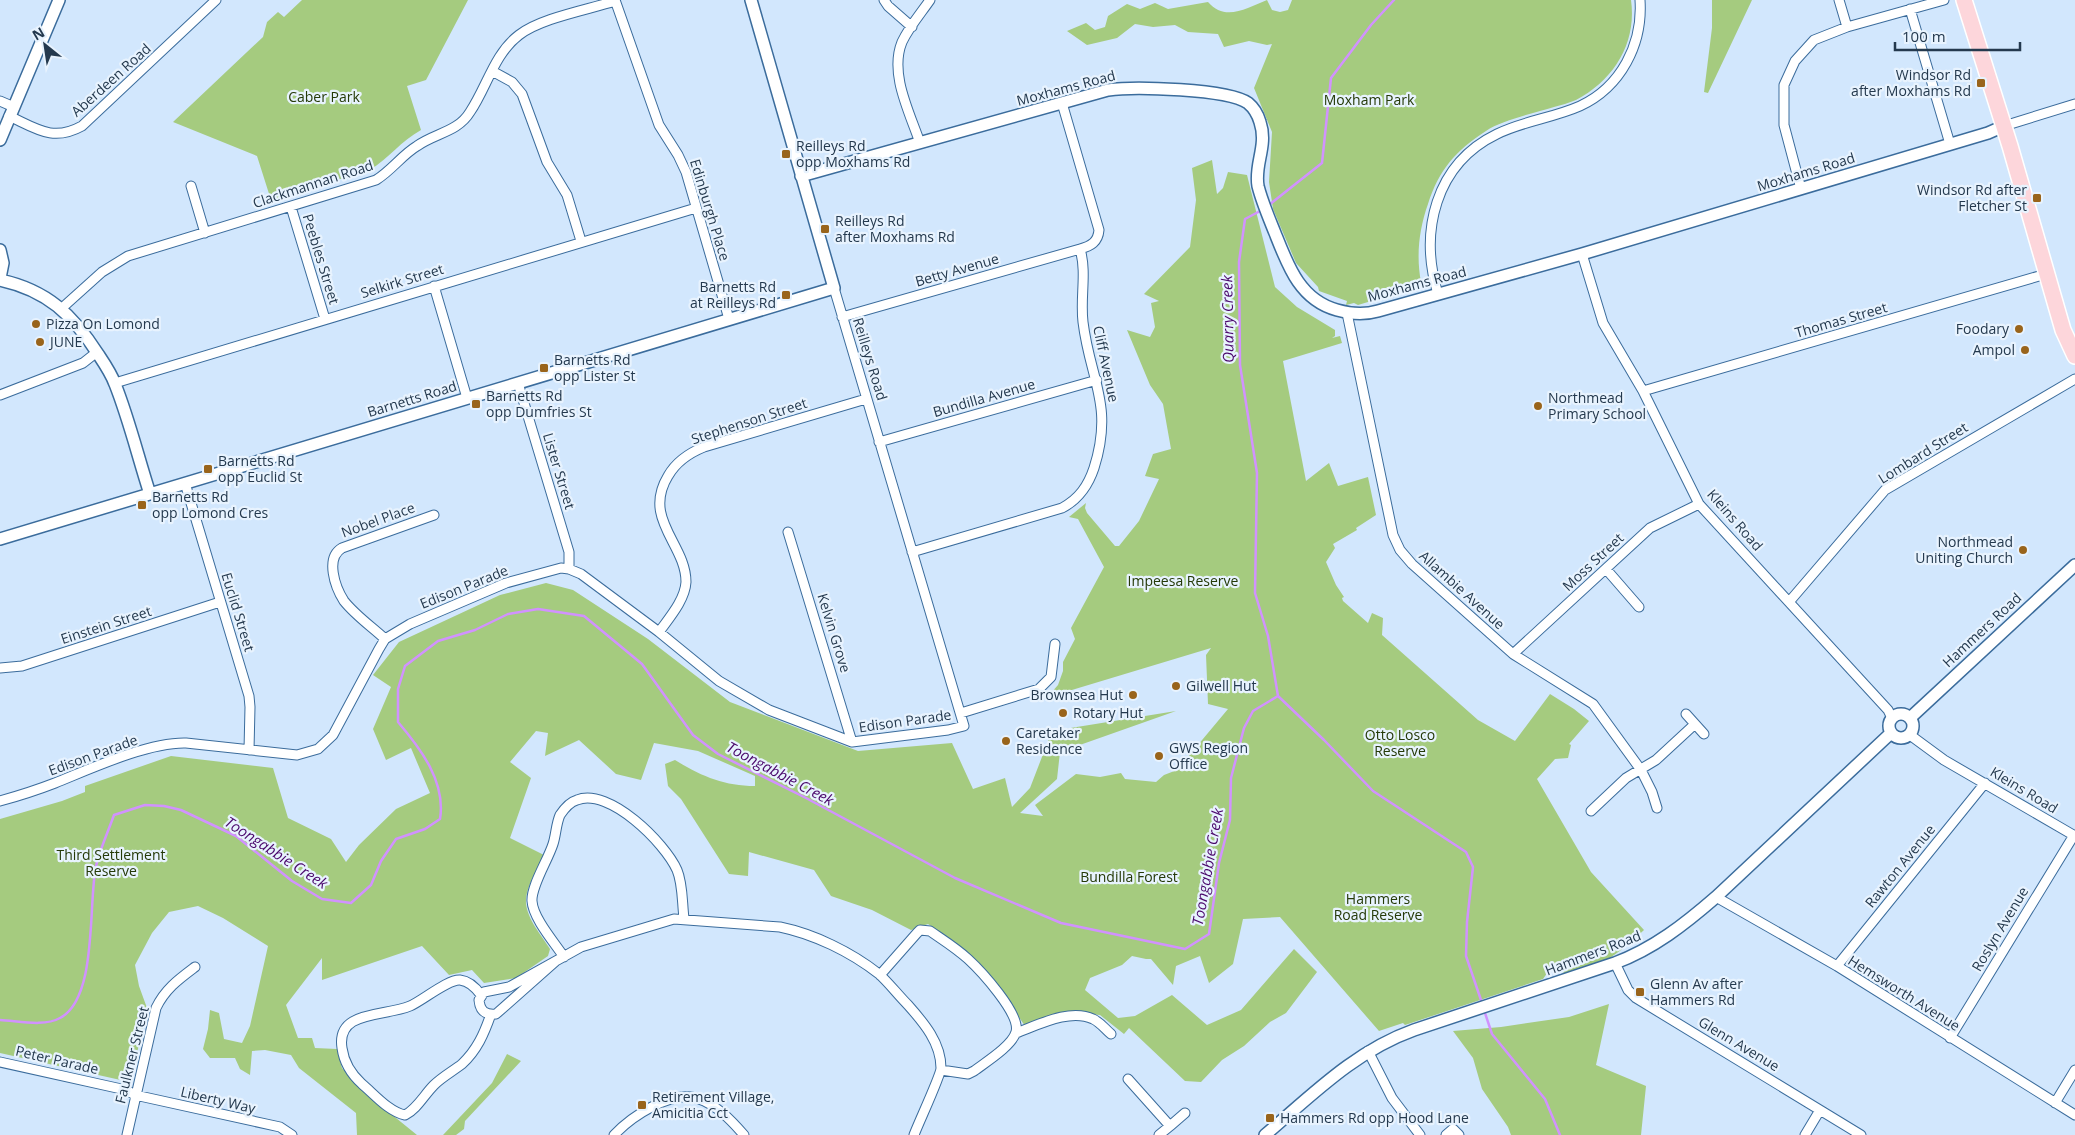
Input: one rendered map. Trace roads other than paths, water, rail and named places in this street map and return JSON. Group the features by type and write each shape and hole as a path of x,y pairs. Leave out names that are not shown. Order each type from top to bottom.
{"main road":[{"path":"1964,0 2004,126 2063,330 2075,356"}],"street":[{"path":"0,140 59,0"},
{"name":"Aberdeen Road","path":"0,100 12,112 40,131 56,135 64,134 82,126 215,0"},
{"name":"Reilleys Road","path":"751,0 842,318 964,726"},
{"path":"884,0 888,6 912,27"},
{"path":"920,143 898,74 900,50 903,40 930,0"},
{"path":"1438,294 1430,267 1430,231 1437,202 1453,172 1473,150 1495,135 1581,105 1609,86 1621,72 1633,48 1640,24 1640,0"},
{"path":"1838,0 1846,27"},
{"path":"1802,189 1784,125 1784,85 1795,61 1814,40 1846,27 1944,0"},
{"name":"Clackmannan Road","path":"62,308 102,272 120,259 376,180 418,145 455,127 470,112 508,45 529,28 615,1"},
{"name":"Edinburgh Place","path":"615,1 659,125 678,155 686,172 729,319"},
{"path":"1910,9 1950,144"},
{"path":"492,71 512,82 522,94 545,158 566,196 581,241"},
{"name":"Moxhams Road","path":"801,176 1100,92 1136,87 1223,96 1244,101 1255,111 1262,130 1263,149 1257,176 1259,192 1289,266 1306,292 1318,302 1347,313 1373,312 1582,254 1802,189 2004,126"},
{"path":"1062,103 1099,230 1094,243 1080,249"},
{"path":"2004,126 2075,104"},
{"path":"191,186 205,233"},
{"name":"Peebles Street","path":"291,207 325,319"},
{"name":"Selkirk Street","path":"115,383 581,241 696,208"},
{"name":"Betty Avenue","path":"842,318 1080,249"},
{"name":"Cliff Avenue","path":"912,552 1054,511 1075,500 1089,481 1101,442 1103,415 1097,380 1083,323 1084,267 1080,249"},
{"path":"0,250 3,263 0,279 28,289 62,308 97,352 115,383 150,494"},
{"name":"Kleins Road","path":"1582,254 1604,324 1643,391 1699,504 1888,710 1892,718"},
{"name":"Thomas Street","path":"1643,391 2046,274"},
{"path":"434,286 466,398"},
{"name":"Barnetts Road","path":"0,539 834,288"},
{"name":"Allambie Avenue","path":"1347,313 1393,535 1400,550 1412,564 1513,654 1593,704 1641,770 1652,792 1657,808"},
{"path":"0,394 83,363 97,352"},
{"name":"Bundilla Avenue","path":"879,442 1097,380"},
{"name":"Lombard Street","path":"1789,602 1885,490 2075,380"},
{"name":"Lister Street","path":"518,383 569,552 569,569"},
{"name":"Stephenson Street","path":"658,632 677,605 686,584 684,571 665,527 660,509 662,487 675,466 690,453 704,447 866,399"},
{"name":"Euclid Street","path":"185,483 250,701 249,750"},
{"name":"Moss Street","path":"1513,654 1650,528 1699,504"},
{"name":"Nobel Place","path":"384,639 344,600 332,569 331,554 342,548 434,515"},
{"name":"Kelvin Grove","path":"788,532 852,742"},
{"name":"Hammers Road","path":"1910,718 2075,565"},
{"name":"Edison Parade","path":"0,801 43,788 105,763 166,744 186,743 296,755 313,751 327,742 335,732 384,639 404,626 498,586 557,569 569,569 581,574 658,632 718,681 769,710 852,742 948,730 964,726"},
{"path":"1606,569 1639,607"},
{"name":"Einstein Street","path":"0,668 22,666 220,602"},
{"path":"961,713 1039,689 1051,676 1055,644"},
{"path":"1686,714 1704,734"},
{"path":"1903,714 1910,718 1913,724 1910,735 1900,738 1891,733 1889,724 1892,718 1903,714"},
{"path":"1591,811 1626,778 1656,760 1695,724"},
{"name":"Hammers Road","path":"1265,1135 1329,1080 1368,1051 1394,1037 1615,963 1641,952 1662,940 1716,898 1891,733"},
{"name":"Kleins Road","path":"1910,735 1944,760 2074,836"},
{"name":"Rawton Avenue","path":"1837,966 1986,783"},
{"path":"560,959 536,915 532,899 553,845 561,814 568,805 577,800 586,798 596,800 628,814 660,845 678,871 684,918"},
{"name":"Roslyn Avenue","path":"1950,1038 2074,836"},
{"name":"Hemsworth Avenue","path":"1716,898 1837,966 2075,1115"},
{"path":"560,959 500,1011 491,1014 482,1011 479,1000 484,992 509,987 581,947 658,923 684,918 793,930 841,950 880,975 933,1037 941,1070 914,1135"},
{"path":"880,975 920,930 930,930 960,952 987,979 1011,1014 1017,1027 1016,1033 1008,1044 968,1074 941,1070"},
{"name":"Glenn Avenue","path":"1615,963 1628,989 1636,998 1861,1135"},
{"name":"Faulkner Street","path":"127,1135 156,1008 162,996 172,984 195,967"},
{"path":"481,995 467,982 455,980 404,1009 349,1022 342,1032 341,1045 346,1064 355,1077 389,1107 405,1116 413,1111 440,1080 461,1064 475,1050 484,1035 491,1014"},
{"path":"1016,1033 1058,1019 1086,1016 1095,1020 1111,1034"},
{"path":"1368,1051 1392,1098 1420,1135"},
{"name":"Peter Parade","path":"0,1062 126,1090 135,1095"},
{"path":"2055,1103 2075,1070"},
{"path":"1128,1079 1170,1126"},
{"name":"Liberty Way","path":"135,1095 280,1128 292,1135"},
{"path":"614,1135 636,1116 654,1106 668,1101 694,1098 707,1103 721,1112 744,1135"},
{"path":"1805,1135 1820,1110"},
{"path":"1159,1135 1185,1112"},
{"path":"1446,1135 1454,1129 1459,1135"}],"waterway":[{"name":"Quarry Creek","path":"1269,205 1322,163 1331,78 1371,25 1394,0"},
{"name":"Quarry Creek","path":"1262,210 1245,219 1239,262 1240,365 1257,473 1255,593 1268,636 1278,696"},
{"name":"Toongabbie Creek","path":"0,1020 31,1023 54,1021 72,1007 81,991 89,948 96,866 114,815 145,805 164,806 181,810 236,836 292,881 322,899 351,903 371,885 381,861 396,839 425,829 440,819 441,805 439,792 430,767 415,743 398,722 398,689 405,666 438,641 475,630 508,614 538,609 584,616 642,664 693,735 718,754 806,798 955,878 1061,923 1185,949 1209,934 1219,863 1230,820 1231,778 1244,728 1253,711 1278,696"},
{"name":"Toongabbie Creek","path":"1278,696 1373,791 1466,852 1473,867 1467,922 1466,956 1482,1003"},
{"name":"Toongabbie Creek","path":"1484,1010 1492,1034 1545,1099 1560,1135"}],"place":[{"name":"Windsor Rd after Moxhams Rd","path":"1981,83"},
{"name":"Reilleys Rd opp Moxhams Rd","path":"786,154"},
{"name":"Windsor Rd after Fletcher St","path":"2037,198"},
{"name":"Reilleys Rd after Moxhams Rd","path":"825,229"},
{"name":"Barnetts Rd at Reilleys Rd","path":"786,295"},
{"name":"Pizza On Lomond","path":"36,324"},
{"name":"Foodary","path":"2019,329"},
{"name":"JUNE","path":"40,342"},
{"name":"Ampol","path":"2025,350"},
{"name":"Barnetts Rd opp Lister St","path":"544,368"},
{"name":"Barnetts Rd opp Dumfries St","path":"476,404"},
{"name":"Northmead Primary School","path":"1538,406"},
{"name":"Barnetts Rd opp Euclid St","path":"208,469"},
{"name":"Barnetts Rd opp Lomond Cres","path":"142,505"},
{"name":"Northmead Uniting Church","path":"2023,550"},
{"name":"Gilwell Hut","path":"1176,686"},
{"name":"Brownsea Hut","path":"1133,695"},
{"name":"Rotary Hut","path":"1063,713"},
{"name":"Caretaker Residence","path":"1006,741"},
{"name":"GWS Region Office","path":"1159,756"},
{"name":"Glenn Av after Hammers Rd","path":"1640,992"},
{"name":"Retirement Village, Amicitia Cct","path":"642,1105"},
{"name":"Hammers Rd opp Hood Lane","path":"1270,1118"}],"park label":[{"name":"Caber Park","path":"324,97"},
{"name":"Moxham Park","path":"1369,100"},
{"name":"Impeesa Reserve","path":"1183,581"},
{"name":"Otto Losco Reserve","path":"1400,744"},
{"name":"Third Settlement Reserve","path":"111,864"},
{"name":"Bundilla Forest","path":"1129,877"},
{"name":"Hammers Road Reserve","path":"1378,908"}]}
